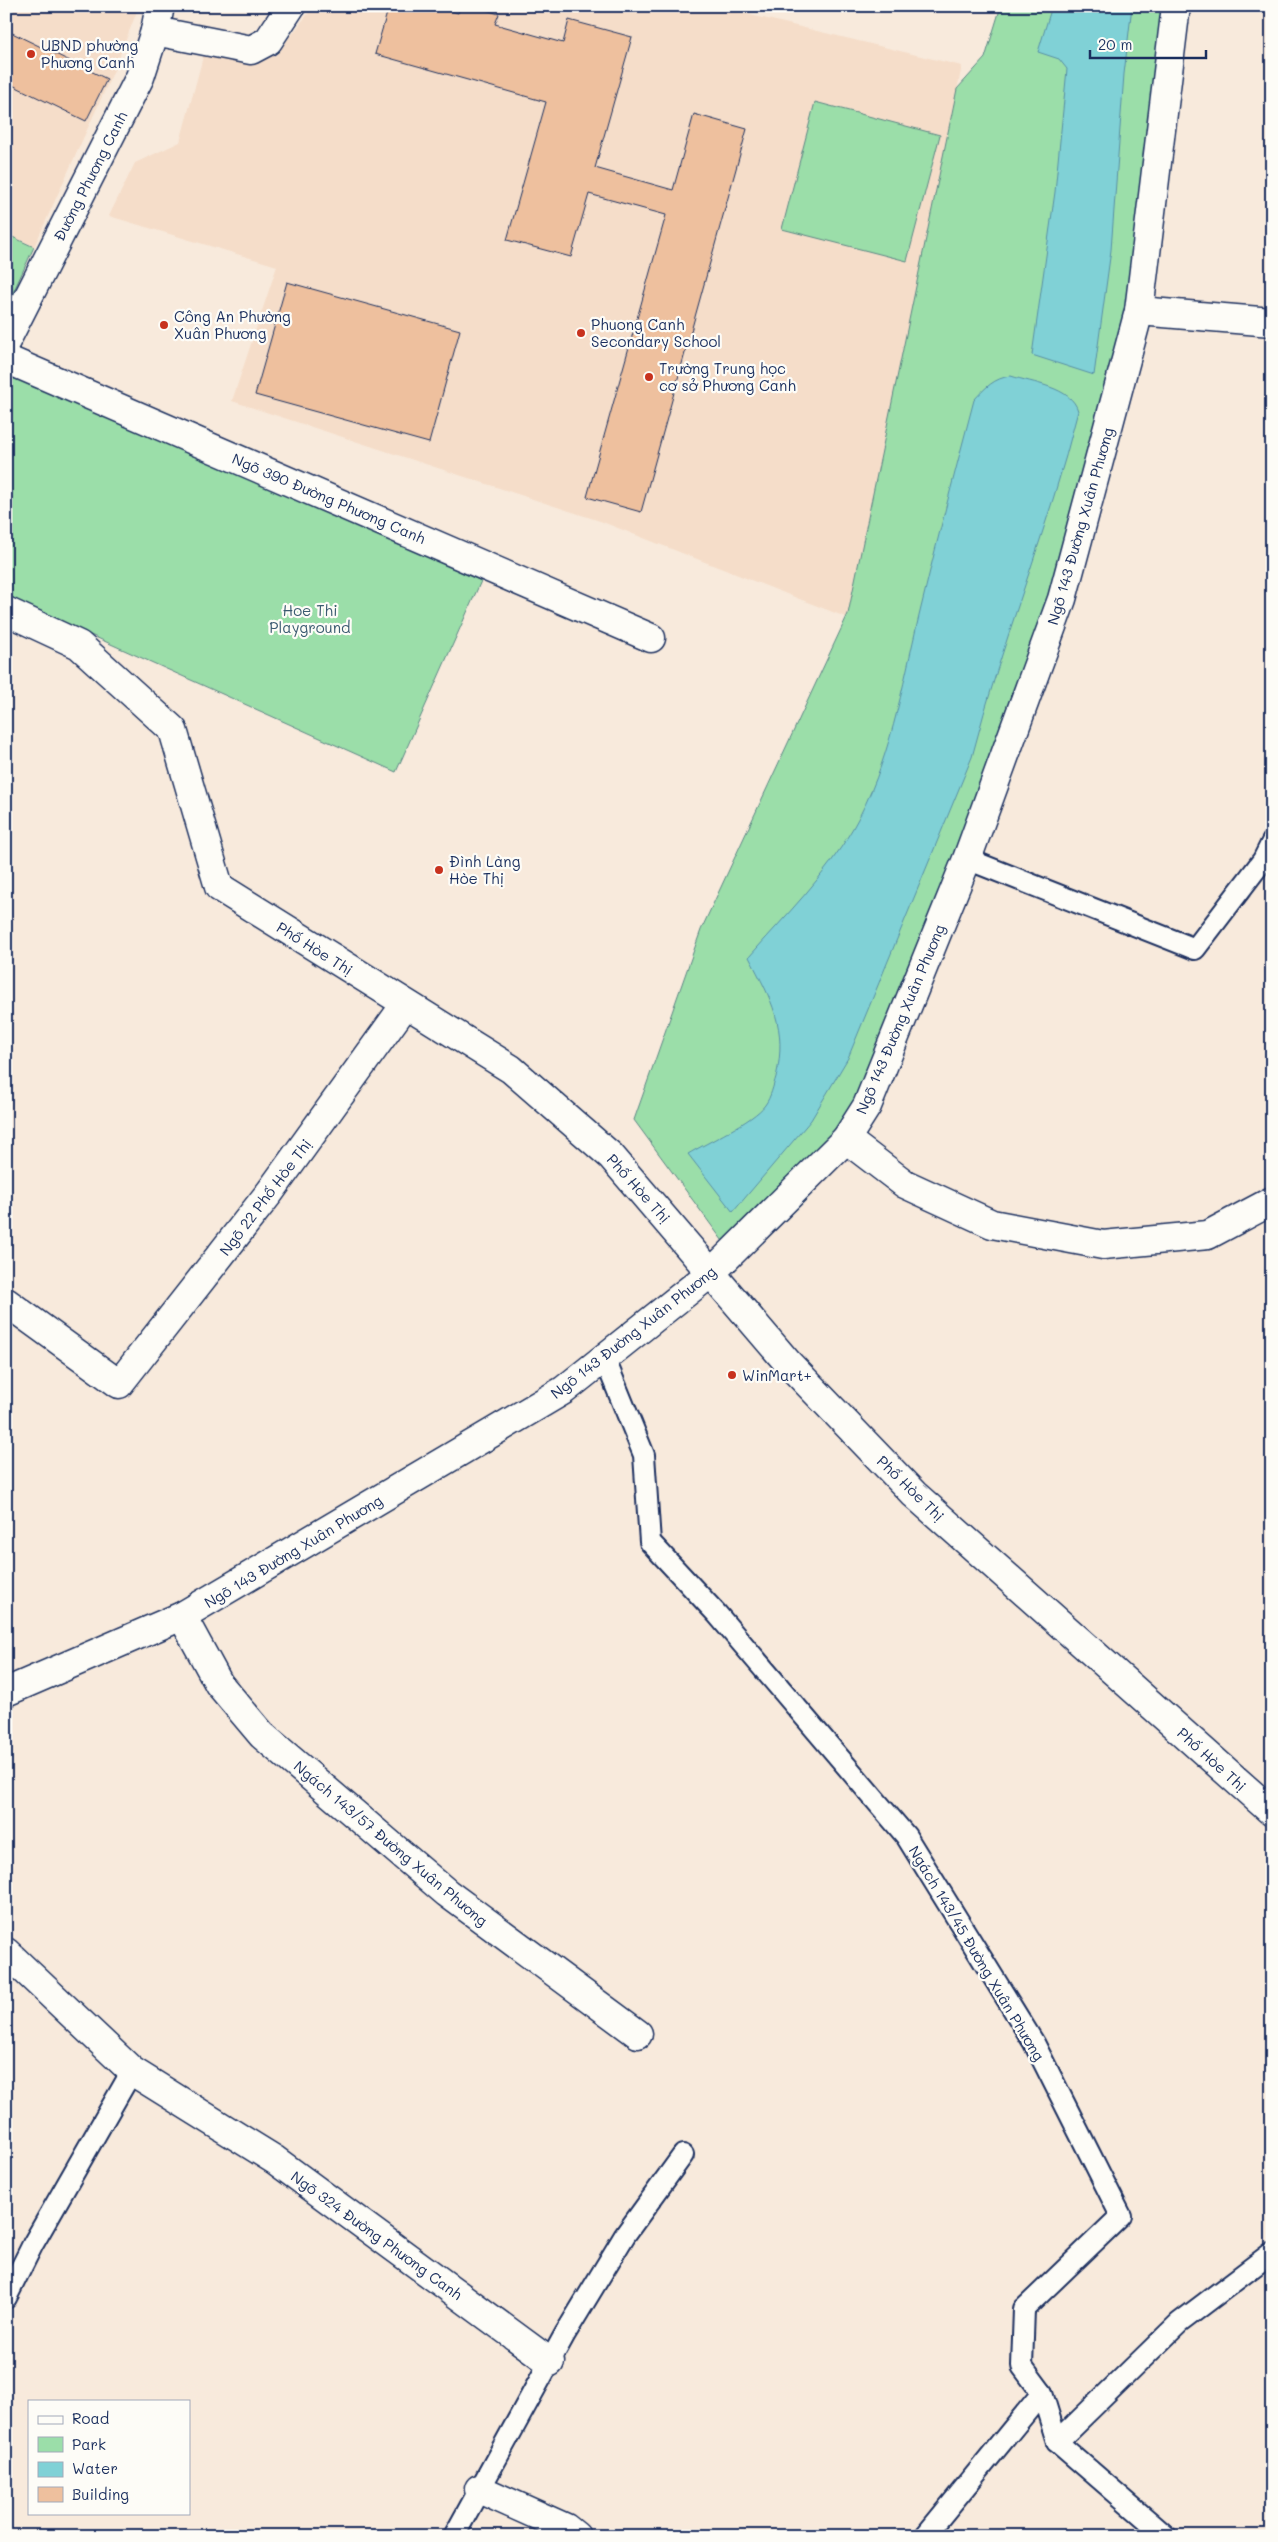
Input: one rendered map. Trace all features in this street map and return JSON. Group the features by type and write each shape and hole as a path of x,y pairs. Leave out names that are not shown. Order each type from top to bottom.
{"street":[{"path":"158,19 251,50 268,41 291,6"},
{"name":"Ngõ 143 Đường Xuân Phương","path":"6,1692 182,1616 564,1390 712,1272 846,1139 867,1106 967,859 1062,599 1139,311 1176,6"},
{"name":"Đường Phương Canh","path":"6,341 140,77 158,19"},
{"path":"1139,311 1272,322"},
{"name":"Ngõ 390 Đường Phương Canh","path":"6,359 651,638"},
{"name":"Phố Hòe Thị","path":"6,611 79,645 173,730 219,887 510,1069 611,1156 788,1363 914,1494 1272,1812"},
{"name":"Ngõ 22 Phố Hòe Thị","path":"6,1302 119,1384 270,1192 405,1005"},
{"path":"846,1139 905,1184 992,1224 1103,1245 1208,1235 1272,1202"},
{"name":"Ngách 143/57 Đường Xuân Phương","path":"182,1616 219,1684 262,1735 447,1893 638,2034"},
{"name":"Ngõ 324 Đường Phương Canh","path":"6,1952 132,2071 275,2160 550,2362"},
{"path":"479,2489 566,2528 576,2536"}],"lane":[{"path":"967,859 1195,948 1264,860 1272,842"},
{"name":"Ngách 143/45 Đường Xuân Phương","path":"604,1357 644,1455 650,1542 717,1614 906,1836 1034,2043 1121,2216 1024,2309 1022,2366 1042,2393 1057,2442"},
{"path":"6,2298 33,2244 132,2071"},
{"path":"454,2536 550,2362 625,2235 683,2154"},
{"path":"1166,2536 1057,2442 1179,2323 1270,2254"},
{"path":"925,2536 1042,2393"}],"shaded area":[{"path":"6,6 139,6 115,68 34,247 6,234"},
{"name":"Phuong Canh Secondary School","path":"314,6 713,6 962,66 848,618 600,521 232,401 277,266 109,216 135,163 180,142 207,42 275,56"}],"green space":[{"path":"1001,6 1164,6 1130,306 1059,599 848,1123 725,1244 634,1120 701,930 848,614 957,89 985,58"},
{"path":"815,102 940,135 907,261 782,229"},
{"path":"6,234 34,247 6,308"},
{"name":"Hoe Thi Playground","path":"6,367 481,581 396,772 6,597"}],"water":[{"path":"1052,6 1132,6 1124,74 1111,250 1094,375 1032,355 1055,192 1067,69 1059,59 1038,52"},
{"path":"1011,376 1060,391 1068,396 1078,411 1053,498 997,670 972,757 848,1058 811,1120 733,1212 688,1154 751,1118 765,1105 773,1088 779,1059 779,1029 770,1001 749,957 818,879 842,846 866,803 877,778 894,725 932,562 974,400 995,381"}],"building":[{"name":"Trường Trung học cơ sở Phương Canh","path":"389,6 435,6 458,13 461,6 473,6 499,14 495,24 563,43 569,20 632,37 595,168 673,190 694,114 747,129 641,512 587,497 666,215 589,194 571,257 507,240 546,102 375,54"},
{"name":"UBND phường Phương Canh","path":"6,30 107,79 86,121 6,82"},
{"path":"287,282 460,330 429,443 255,395"}],"place":[{"name":"UBND phường Phương Canh","path":"31,54"},
{"name":"Công An Phường Xuân Phương","path":"164,325"},
{"name":"Phuong Canh Secondary School","path":"581,333"},
{"name":"Trường Trung học cơ sở Phương Canh","path":"649,377"},
{"name":"Đình Làng Hòe Thị","path":"439,870"},
{"name":"WinMart+","path":"732,1375"}]}
